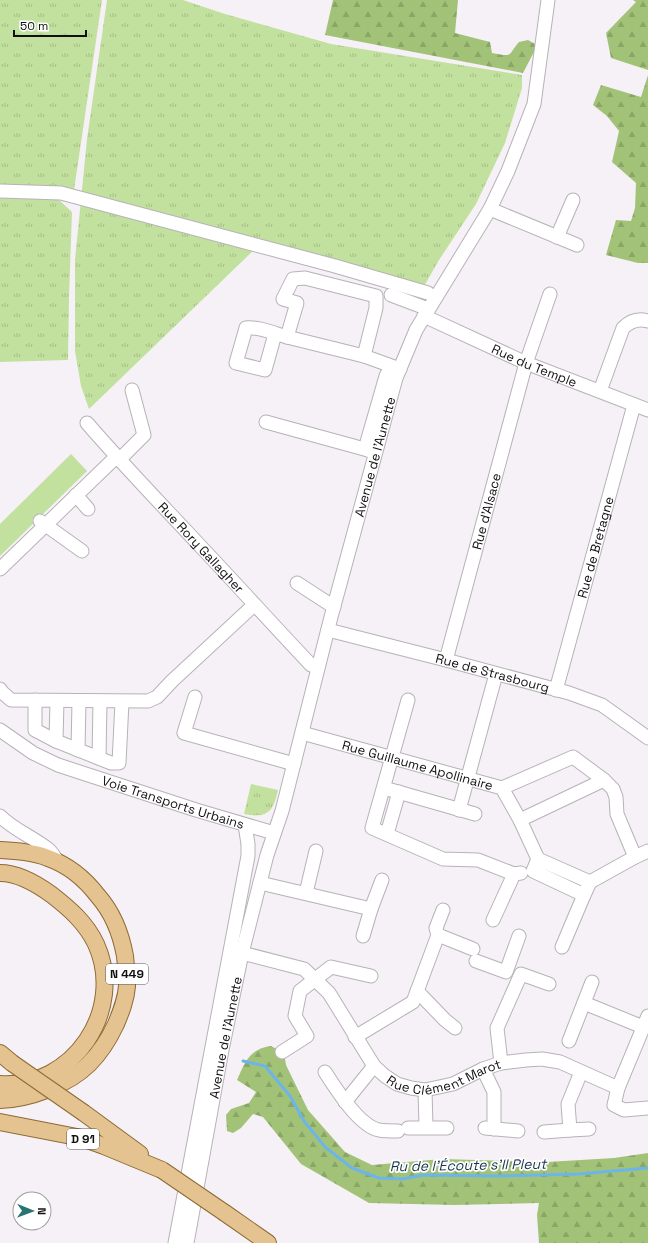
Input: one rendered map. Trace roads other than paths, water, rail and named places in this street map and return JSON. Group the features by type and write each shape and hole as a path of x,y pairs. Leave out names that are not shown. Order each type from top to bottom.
{"main road":[{"name":"N 449","path":"0,850 29,852 46,857 72,870 91,887 104,903 114,920 120,936 126,969 127,987 124,1003 111,1034 100,1051 88,1065 58,1085 21,1098 0,1100"},
{"path":"0,873 15,875 30,881 44,889 73,912 84,924 96,945 104,975 104,991 100,1013 91,1036 81,1049 68,1062 41,1078 22,1083 0,1084"},
{"name":"D 91","path":"6,1058 162,1170 268,1243"},
{"name":"D 91","path":"0,1122 82,1138 162,1170"}],"street":[{"name":"Avenue de l'Aunette","path":"274,833 282,811 372,451 395,368 426,313 490,209 508,171 534,104 548,0"},
{"path":"0,191 61,193 364,274 428,293"},
{"path":"557,237 573,200"},
{"path":"490,209 577,245"},
{"path":"364,356 376,308 376,296 306,278 293,278 283,299 297,303 281,335 364,356 395,368"},
{"name":"Rue d'Alsace","path":"446,660 526,362 550,294"},
{"name":"Rue du Temple","path":"391,295 526,362 648,410"},
{"path":"600,391 623,328 631,322 637,320 648,321"},
{"path":"0,569 42,523 144,435 132,390"},
{"name":"Rue de Bretagne","path":"556,690 634,404"},
{"path":"266,422 372,451"},
{"name":"Rue Rory Gallagher","path":"87,423 117,459 198,543 254,605 311,665 318,667"},
{"path":"76,495 88,509"},
{"path":"42,523 82,551"},
{"path":"297,583 334,607"},
{"path":"0,689 11,700 148,701 157,697 172,680 254,605"},
{"name":"Rue de Strasbourg","path":"328,630 556,690 602,705 647,733"},
{"path":"459,810 496,674"},
{"path":"195,697 184,734 294,764"},
{"path":"35,700 35,730 56,742 111,763 119,763 122,702"},
{"path":"408,700 372,828 443,859 478,860 514,874"},
{"path":"56,742 57,701"},
{"path":"78,750 79,701"},
{"path":"99,758 100,701"},
{"name":"Voie Transports Urbains","path":"0,730 33,753 58,765 196,810 245,824 248,856 174,1243"},
{"name":"Rue Guillaume Apollinaire","path":"302,733 502,788 520,820 536,865"},
{"path":"502,788 573,757 604,780 615,793 617,814 635,857"},
{"path":"520,820 604,780"},
{"path":"384,788 475,814"},
{"path":"387,834 399,792"},
{"path":"0,816 4,821 50,850 58,862"},
{"path":"245,824 274,833"},
{"name":"Avenue de l’Aunette","path":"187,1243 222,1050 242,953 274,833"},
{"path":"306,893 316,851"},
{"path":"562,948 590,882 648,851"},
{"path":"493,920 514,874 536,865 590,882"},
{"path":"536,865 584,895"},
{"path":"364,936 371,909 382,880"},
{"path":"260,883 371,909"},
{"path":"355,1037 413,1002 438,935 436,928 443,910"},
{"path":"438,935 506,972 521,974 549,984"},
{"path":"506,972 519,936"},
{"name":"Rue Clément Marot","path":"242,953 304,969 329,993 374,1066 397,1084 425,1090 453,1084 501,1063 542,1059 560,1062 618,1088"},
{"path":"282,1052 307,1036 295,1016 300,991 331,967 371,976"},
{"path":"501,1063 497,1028 521,974"},
{"path":"569,1041 592,982"},
{"path":"417,991 445,1020 455,1028"},
{"path":"584,1003 646,1022 618,1088 614,1105 624,1110 648,1108"},
{"path":"345,1102 374,1066"},
{"path":"483,1070 494,1092 489,1129 518,1131"},
{"path":"325,1072 345,1102 355,1113 370,1126 378,1130 403,1130 426,1127 447,1128"},
{"path":"570,1130 568,1104 581,1072"},
{"path":"425,1090 426,1127"},
{"path":"544,1132 589,1129"}],"waterway":[{"name":"Ru de l'Écoute s'Il Pleut","path":"243,1061 265,1066 290,1096 304,1121 325,1147 352,1168 379,1178 402,1179 424,1175 501,1176 579,1174 648,1168"}]}
